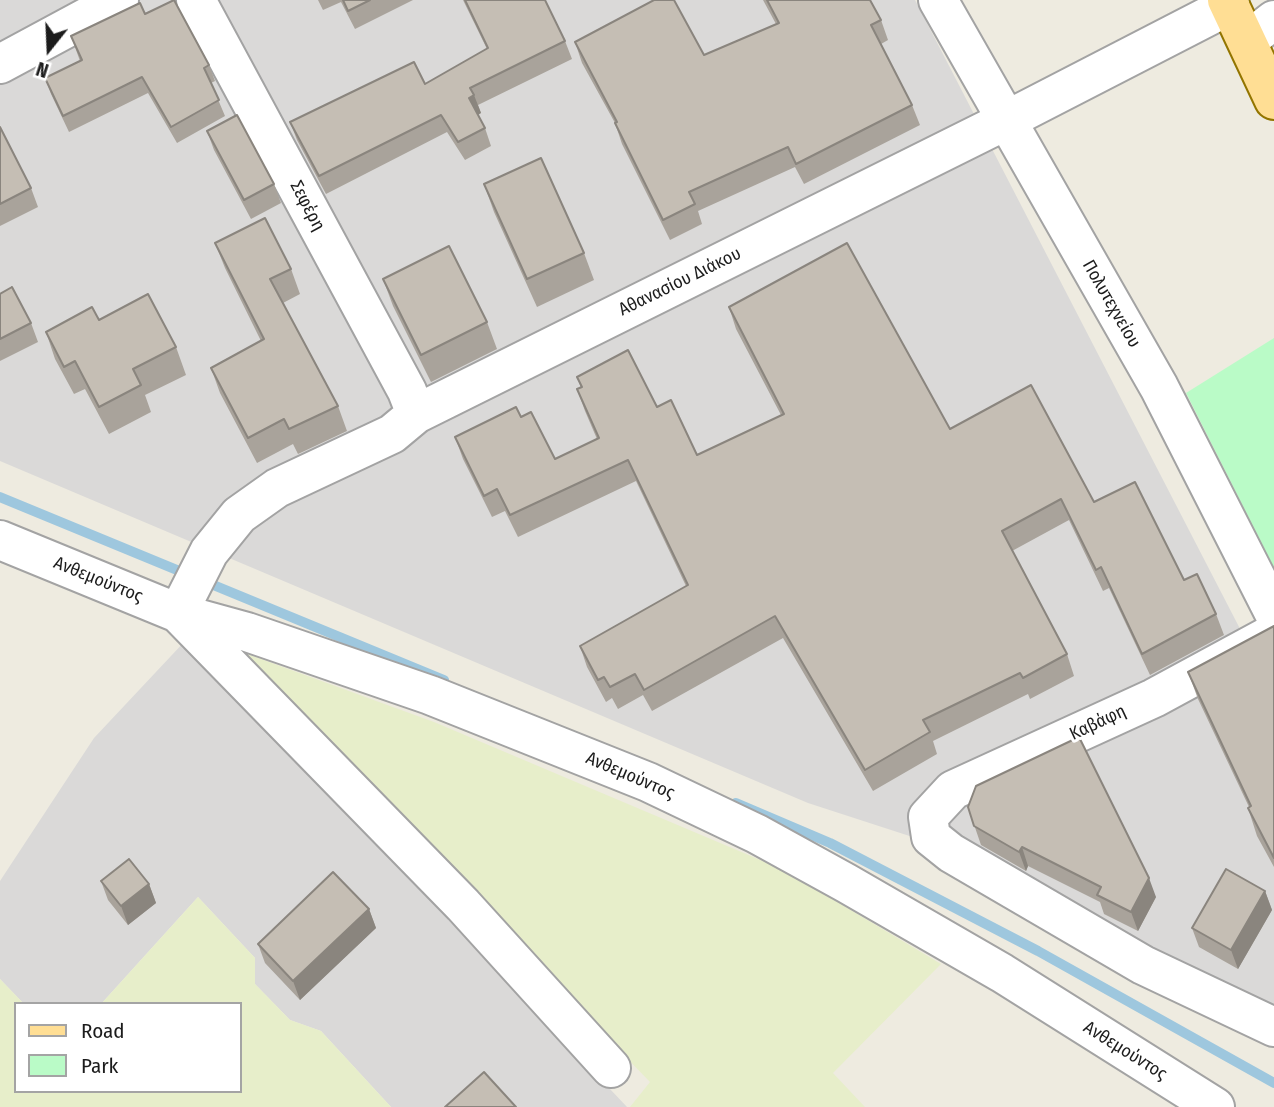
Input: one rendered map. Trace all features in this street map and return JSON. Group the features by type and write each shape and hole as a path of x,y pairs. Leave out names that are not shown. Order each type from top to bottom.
{"main road":[{"path":"1228,2 1261,31 1274,100"}],"street":[{"path":"0,64 119,0"},
{"name":"Σεφέρη","path":"196,0 407,391 415,414"},
{"name":"Πολυτεχνείου","path":"937,0 1159,387 1274,612"},
{"name":"Αθανασίου Διάκου","path":"178,613 209,552 239,515 277,488 392,434 415,414 1005,121 1228,2"},
{"name":"Ανθεμούντος","path":"0,540 178,613 247,632 430,695 648,782 757,834 846,883 1002,973 1215,1107"},
{"path":"178,613 463,905 611,1068"},
{"name":"Καβάφη","path":"1274,633 1154,698 953,790 937,803 928,817 932,837 951,853 1143,965 1274,1027"}],"shaded area":[{"path":"0,0 915,0 1252,652 1274,645 1274,1008 968,855 808,803 0,461"},
{"path":"186,640 627,1107 391,1107 321,1031 290,1020 255,984 255,958 198,897 103,1002 22,1002 0,979 0,881 94,738"}],"green space":[{"path":"1274,338 1274,568 1186,393"},
{"path":"228,647 434,722 784,870 941,964 833,1073 865,1107 630,1107 650,1082"},
{"path":"198,897 255,958 255,984 290,1020 321,1031 391,1107 0,1107 0,979 22,1002 14,1002 14,1093 242,1093 242,1002 103,1002"}],"building":[{"path":"174,0 209,65 204,68 219,100 171,127 142,77 63,116 45,78 82,60 71,36 140,3 145,14"},
{"path":"343,0 370,0 348,11"},
{"path":"465,0 545,0 565,41 470,88 474,95 469,98 485,128 458,142 441,115 319,176 290,122 414,62 425,84 488,48"},
{"path":"654,0 674,0 704,55 779,23 767,0 870,0 881,20 871,25 912,105 796,164 788,147 689,192 695,204 663,220 615,123 617,122 575,42"},
{"path":"237,115 274,184 244,200 207,131"},
{"path":"0,127 31,188 0,204"},
{"path":"541,158 584,253 527,279 484,184"},
{"path":"265,218 291,269 270,279 338,406 289,429 284,419 248,438 211,368 264,339 215,243"},
{"path":"847,243 950,429 1031,385 1094,502 1135,482 1184,580 1197,574 1216,614 1142,654 1101,567 1096,570 1061,499 1002,531 1067,654 1023,678 1020,673 923,720 930,732 865,770 775,616 644,690 635,674 610,687 604,677 598,680 580,646 688,585 628,460 510,515 497,489 484,496 455,437 516,407 521,417 531,412 555,459 599,438 577,389 582,387 577,377 628,350 657,407 671,400 697,455 784,414 729,307"},
{"path":"449,246 487,322 421,355 383,279"},
{"path":"12,287 31,323 0,339 0,294"},
{"path":"148,294 176,347 133,369 141,385 99,407 75,361 64,367 46,332 92,307 99,320"},
{"path":"1274,626 1274,858 1248,808 1251,806 1188,672"},
{"path":"1079,737 1149,878 1131,912 1097,895 1101,887 1022,847 1019,852 974,826 968,807 976,786"},
{"path":"129,859 149,884 121,906 101,881"},
{"path":"1226,869 1265,891 1231,950 1192,928"},
{"path":"333,872 369,909 293,981 258,944"},
{"path":"484,1072 516,1107 445,1107"}],"waterway":[{"path":"0,497 444,680"},
{"path":"736,803 830,843 1038,951 1274,1083"}]}
